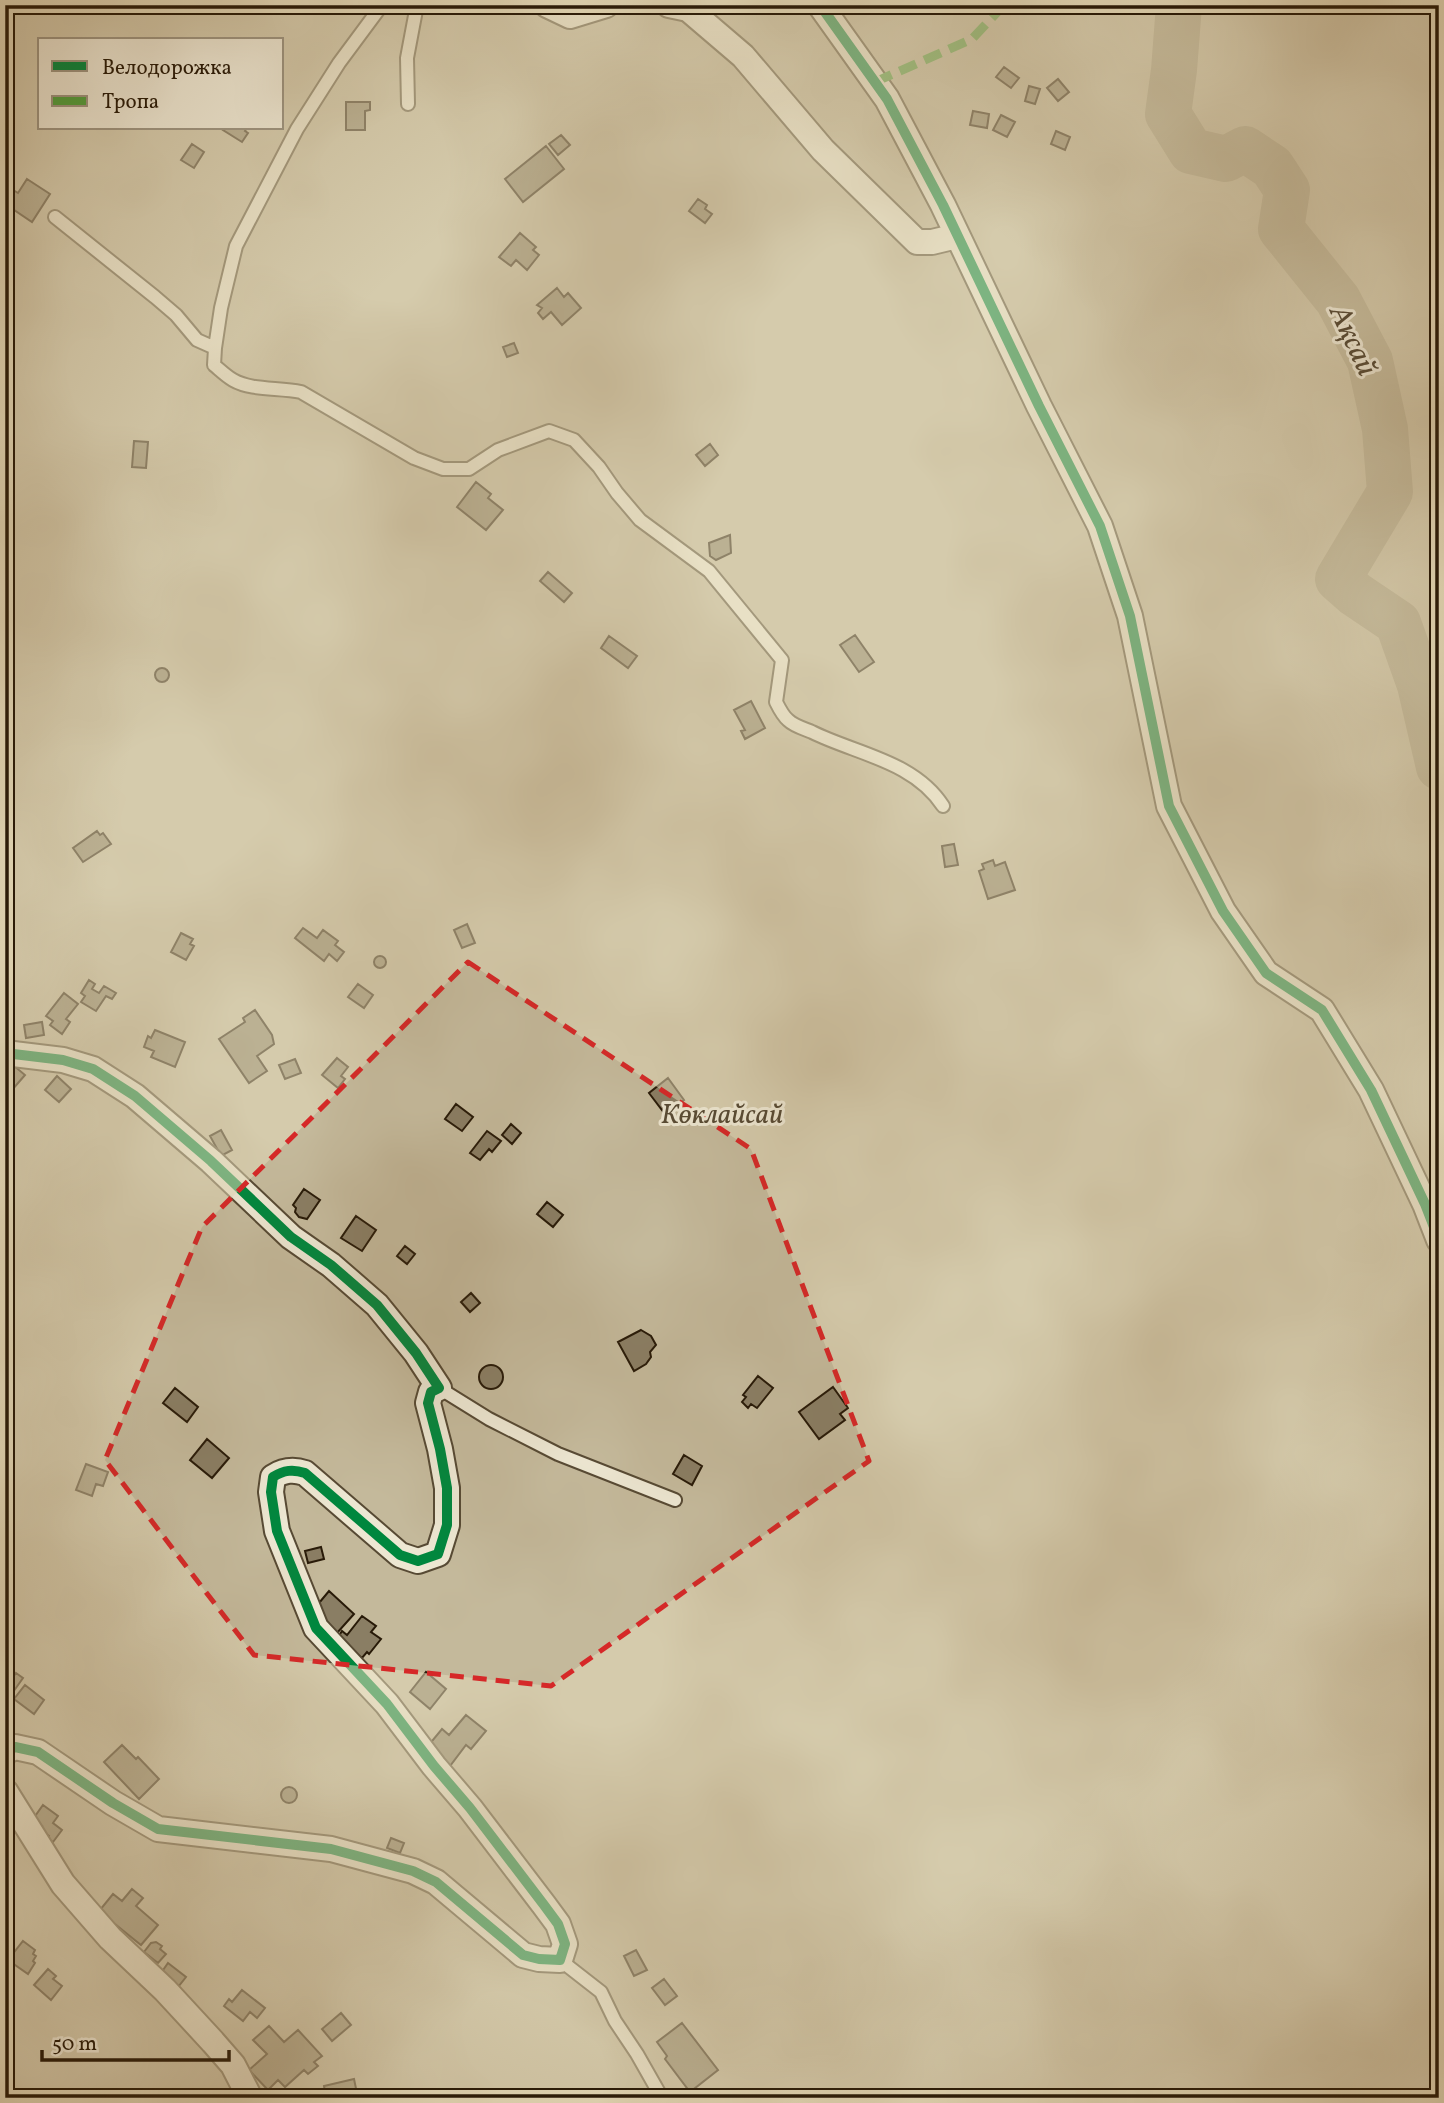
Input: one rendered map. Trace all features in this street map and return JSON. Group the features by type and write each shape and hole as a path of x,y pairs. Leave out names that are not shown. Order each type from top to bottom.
{"street":[{"path":"547,5 570,16 606,5"},
{"path":"669,5 688,9 743,56 823,150 917,242 932,242 957,236"},
{"path":"820,5 887,99 1100,526 1130,617 1169,806 1223,911 1266,973 1322,1010 1371,1090 1425,1204 1439,1240"},
{"path":"5,1053 63,1060 93,1069 135,1096 211,1161 291,1237 331,1265 377,1305 416,1353 439,1388 430,1392 428,1403 447,1488 447,1525 438,1554 418,1561 400,1555 305,1473 297,1470 282,1472 273,1477 271,1492 277,1531 316,1628 387,1704 558,1924 565,1944 560,1960 523,1955 436,1882 413,1871 331,1849 158,1829 113,1803 38,1752 15,1747 5,1752"},
{"path":"5,1791 63,1884 110,1937 165,1990 213,2042 233,2065 250,2098"}],"lane":[{"path":"382,5 339,63 297,129 236,246 220,308 214,365 234,380 260,388 283,388 301,392 414,458 443,469 469,469 498,450 549,431 574,440 599,467 640,520 709,571 782,660 776,702 787,720 821,737 877,757 906,772 935,794 943,806"},
{"path":"408,104 407,58 417,5"},
{"path":"55,217 176,315 197,340 215,348"},
{"path":"439,1388 489,1419 558,1454 675,1500"},
{"path":"560,1960 601,1992 615,2021 638,2054 662,2098"}],"highlighted area":[{"path":"468,962 751,1149 869,1461 551,1686 254,1655 105,1460 202,1227"}],"green space":[{"name":"Көклайсай","path":"5,5 1439,5 1439,2098 5,2098"}],"building":[{"path":"1004,67 1019,78 1011,88 996,77"},
{"path":"1058,79 1069,92 1058,101 1047,88"},
{"path":"1029,86 1040,89 1035,104 1025,101"},
{"path":"346,102 370,102 370,110 365,111 365,130 346,130"},
{"path":"973,111 989,114 987,128 970,125"},
{"path":"1001,115 1015,122 1007,137 993,130"},
{"path":"223,130 246,130 248,133 242,142"},
{"path":"1056,131 1070,137 1065,150 1051,144"},
{"path":"561,135 570,145 558,155 549,144"},
{"path":"192,144 204,152 194,168 181,160"},
{"path":"546,146 564,169 523,202 505,179"},
{"path":"27,179 50,194 32,222 14,210 9,219 5,217 5,185 18,193"},
{"path":"698,199 707,205 705,209 712,214 705,223 689,211"},
{"path":"520,233 536,247 533,250 539,255 527,270 516,260 511,266 499,257"},
{"path":"557,288 564,297 568,293 581,308 562,325 551,312 543,319 538,313 542,308 537,305"},
{"path":"514,343 518,353 507,357 503,347"},
{"path":"134,441 148,442 146,468 132,467"},
{"path":"710,444 718,455 705,466 696,455"},
{"path":"476,482 491,494 488,498 503,510 486,530 457,507"},
{"path":"730,535 731,553 716,560 710,556 709,543"},
{"path":"548,572 572,593 564,602 540,581"},
{"path":"855,635 874,662 859,672 840,645"},
{"path":"609,636 637,656 628,668 601,648"},
{"path":"159,668 165,668 169,675 165,682 159,682 155,678 155,672"},
{"path":"751,701 765,728 745,739 741,731 745,730 734,710"},
{"path":"97,831 100,835 103,833 111,844 83,862 73,848"},
{"path":"954,844 958,865 945,867 942,846"},
{"path":"993,860 995,866 1005,862 1015,890 988,899 979,871 984,869 982,864"},
{"path":"467,924 475,943 462,948 454,930"},
{"path":"303,928 317,938 323,930 338,941 335,945 344,952 337,961 329,954 324,961 295,938"},
{"path":"181,933 193,939 190,944 194,946 186,960 171,952"},
{"path":"375,957 385,957 385,967 375,967"},
{"path":"89,980 95,984 92,989 99,993 104,986 116,993 112,999 106,996 96,1011 81,1002 85,996 81,993"},
{"path":"358,984 373,995 364,1008 348,997"},
{"path":"64,993 78,1004 66,1019 70,1022 62,1034 50,1025 53,1021 46,1016"},
{"path":"255,1010 272,1035 274,1044 257,1056 267,1071 249,1083 219,1039 245,1022 243,1018"},
{"path":"42,1022 44,1035 26,1038 24,1025"},
{"path":"155,1030 185,1042 175,1067 151,1057 154,1051 144,1047 148,1036 151,1038"},
{"path":"337,1058 348,1067 341,1076 345,1079 338,1088 322,1075"},
{"path":"295,1059 301,1073 285,1079 279,1065"},
{"path":"7,1060 25,1075 12,1090 5,1083"},
{"path":"57,1076 71,1089 59,1102 45,1090"},
{"path":"668,1078 684,1100 665,1114 649,1093"},
{"path":"456,1104 473,1117 462,1131 445,1119"},
{"path":"511,1124 521,1133 512,1144 502,1135"},
{"path":"221,1130 232,1150 221,1156 210,1136"},
{"path":"487,1131 501,1141 492,1152 489,1149 480,1160 470,1153"},
{"path":"304,1189 320,1200 307,1219 299,1217 293,1205"},
{"path":"547,1202 563,1215 553,1227 537,1214"},
{"path":"356,1216 376,1230 362,1251 341,1238"},
{"path":"405,1246 415,1254 407,1264 397,1256"},
{"path":"471,1293 480,1303 470,1312 461,1302"},
{"path":"641,1330 651,1336 656,1345 646,1364 634,1371 618,1342"},
{"path":"491,1365 502,1372 503,1377 496,1388 491,1389 480,1382 479,1377 486,1366"},
{"path":"758,1376 773,1388 757,1408 751,1404 748,1408 742,1402 746,1397 743,1395"},
{"path":"833,1387 848,1408 840,1414 845,1420 819,1439 799,1412"},
{"path":"175,1388 198,1407 187,1422 163,1403"},
{"path":"207,1439 229,1458 212,1478 190,1460"},
{"path":"684,1455 702,1466 692,1485 673,1474"},
{"path":"86,1464 108,1472 103,1486 96,1484 92,1496 76,1490"},
{"path":"321,1547 324,1559 308,1563 305,1551"},
{"path":"329,1591 354,1614 337,1633 318,1608"},
{"path":"362,1616 376,1626 371,1632 381,1639 369,1654 367,1652 362,1658 337,1639 342,1631 347,1635"},
{"path":"426,1672 446,1689 430,1709 410,1692"},
{"path":"16,1673 23,1678 11,1695 5,1688"},
{"path":"25,1685 44,1700 34,1714 14,1699"},
{"path":"466,1715 486,1731 471,1749 466,1745 450,1766 427,1747 442,1729 449,1735"},
{"path":"122,1745 159,1779 139,1799 104,1762"},
{"path":"286,1787 292,1787 297,1795 295,1801 286,1803 281,1798 281,1792"},
{"path":"43,1805 58,1816 53,1823 62,1830 53,1842 39,1829 42,1826 33,1819"},
{"path":"391,1838 404,1843 400,1853 387,1848"},
{"path":"132,1889 143,1898 136,1906 158,1925 141,1945 116,1925 112,1930 95,1916 113,1894 122,1901"},
{"path":"23,1941 35,1950 33,1954 36,1956 28,1974 8,1960"},
{"path":"156,1942 166,1954 158,1963 144,1952 151,1943"},
{"path":"636,1950 647,1970 634,1976 624,1956"},
{"path":"168,1963 186,1977 178,1987 161,1973"},
{"path":"48,1969 56,1976 53,1979 62,1986 51,2000 34,1985"},
{"path":"664,1979 677,1996 665,2005 652,1988"},
{"path":"242,1990 265,2008 257,2018 250,2012 243,2021 224,2006 229,1999 232,2002"},
{"path":"341,2013 351,2025 332,2041 322,2029"},
{"path":"682,2023 718,2070 690,2092 665,2059 667,2056 657,2042"},
{"path":"269,2026 284,2042 298,2030 322,2056 314,2062 318,2066 308,2074 304,2070 285,2087 278,2080 268,2090 249,2070 267,2054 253,2040"},
{"path":"354,2079 358,2098 326,2098 324,2086"}],"waterway":[{"name":"Ақсай","path":"1179,5 1168,114 1191,151 1226,159 1245,149 1272,167 1287,190 1281,229 1338,300 1370,361 1385,429 1390,492 1338,579 1398,623 1420,685 1439,767"}],"marked path":[{"path":"875,82 972,39 1004,5"}],"cycle path":[{"path":"820,5 887,99 943,205 1100,526 1130,616 1169,806 1223,911 1266,973 1322,1010 1371,1090 1425,1204 1439,1240"},
{"path":"5,1053 63,1060 93,1069 135,1096 211,1161 291,1237 331,1265 377,1305 416,1353 439,1388 431,1392 428,1403 447,1488 447,1525 438,1554 418,1561 400,1555 305,1473 296,1471 273,1477 271,1492 277,1531 316,1628 387,1704 558,1924 565,1944 560,1960 523,1955 436,1882 413,1871 331,1849 158,1829 113,1803 38,1752 15,1747 5,1752"}]}
